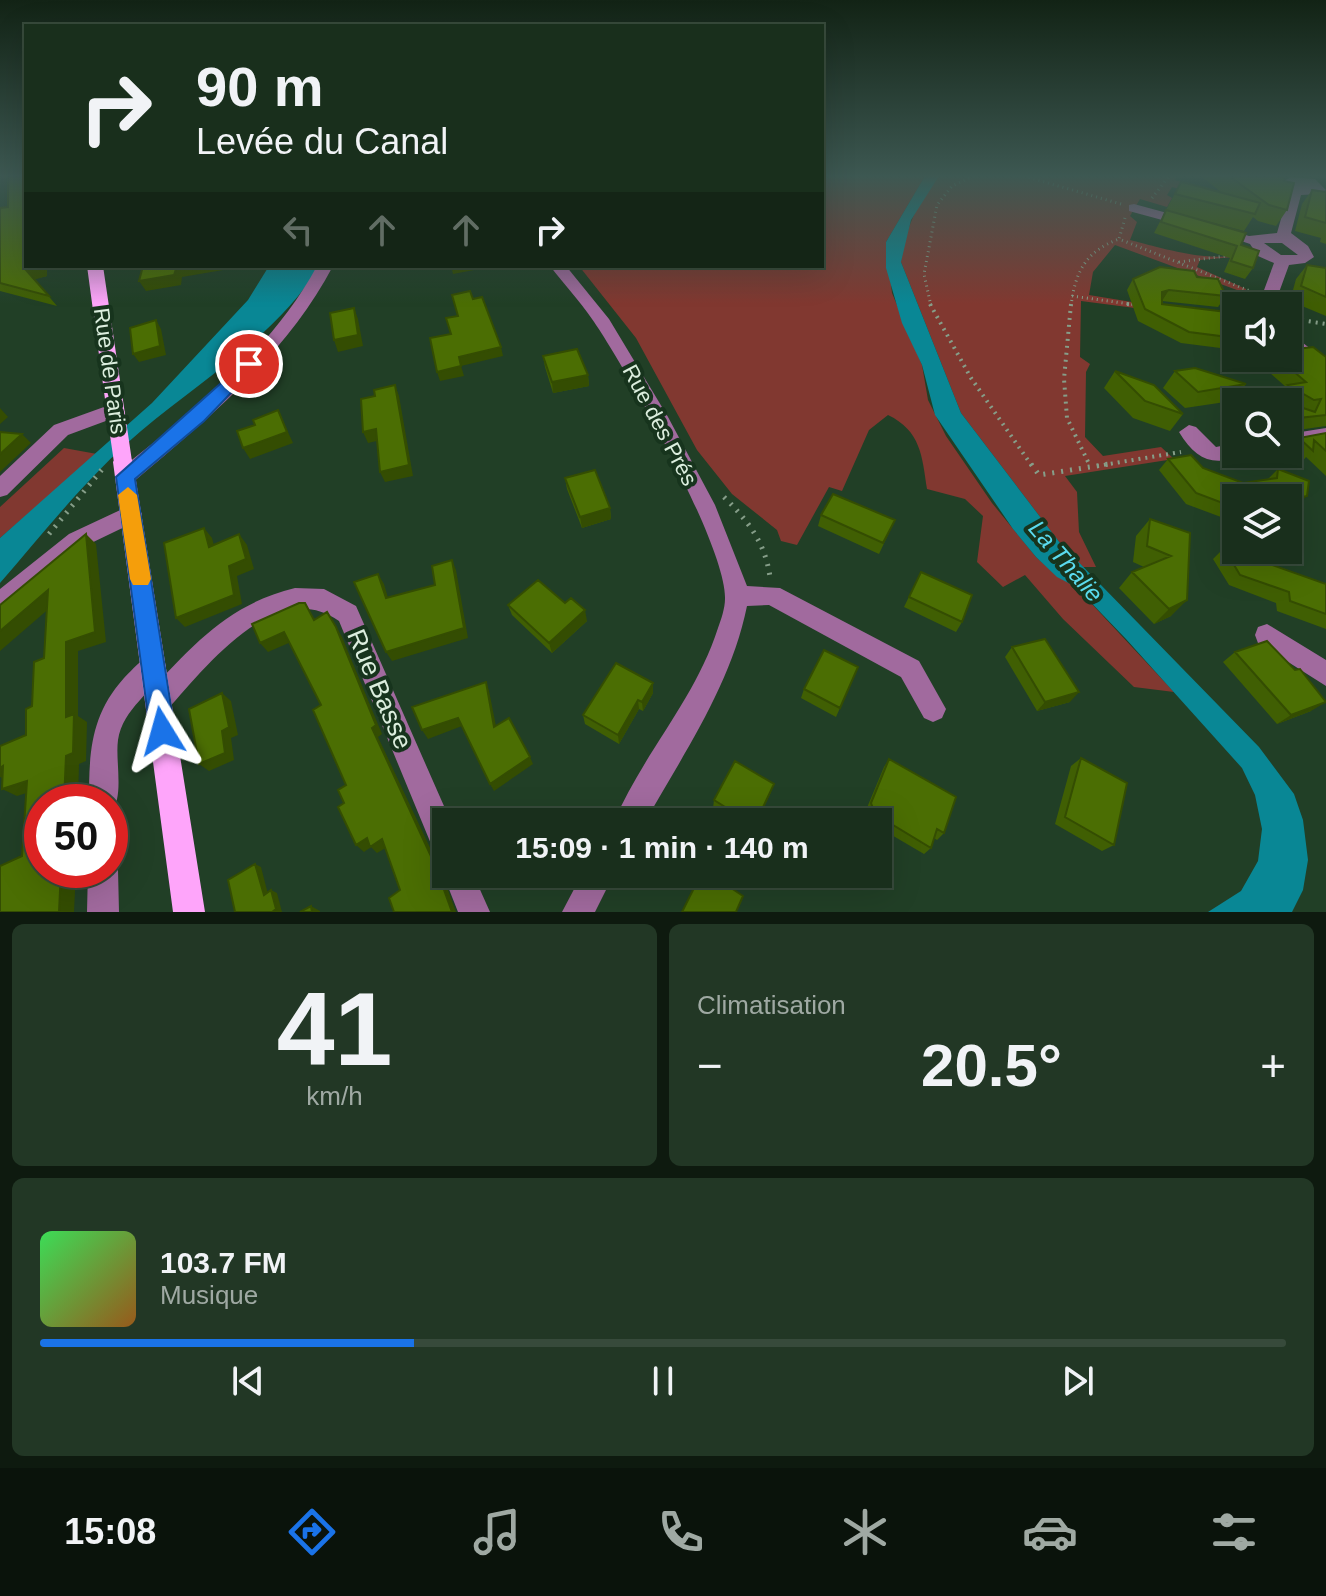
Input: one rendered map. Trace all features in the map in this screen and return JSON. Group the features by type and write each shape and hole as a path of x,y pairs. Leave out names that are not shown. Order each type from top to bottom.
{"main road":[{"name":"Rue de Paris","path":"95,268 189,912"}],"street":[{"path":"1169,219 1259,247 1283,260 1297,261 1306,257 1326,262"},
{"path":"1287,219 1284,233 1287,240"},
{"path":"1259,247 1270,236 1287,240 1303,249 1306,257"},
{"path":"1271,292 1283,260"},
{"path":"124,469 198,417 266,348 308,297 324,268"},
{"name":"Rue des Prés","path":"560,268 603,322 648,395 722,544 738,596"},
{"path":"1302,349 1326,369"},
{"path":"0,489 61,430 116,412"},
{"path":"1189,432 1212,455 1222,453"},
{"path":"1302,439 1326,435"},
{"path":"3,600 77,540 131,514"},
{"path":"637,808 723,648 738,596 772,595 910,669 933,709"},
{"name":"Rue Basse","path":"158,701 228,627 284,600 324,598 348,614 432,813"},
{"path":"1267,635 1326,674"},
{"path":"103,784 103,732 118,702 153,666"},
{"path":"103,888 103,912"},
{"path":"464,888 474,912"},
{"path":"578,912 591,888"}],"path":[{"path":"935,219 933,242 924,275 930,311 1039,475 1176,452 1212,455"},
{"path":"1119,239 1126,219"},
{"path":"1090,466 1067,418 1064,379 1074,278 1099,246 1119,239 1241,292"},
{"path":"1177,262 1259,247"},
{"path":"1072,296 1150,307"},
{"path":"1302,320 1326,324"}],"shaded area":[{"path":"824,219 900,219 886,242 892,293 922,365 928,400 946,436 992,503 1036,557 1057,576 1076,587 1174,692 1134,687 1063,619 1025,575 1003,587 977,562 983,516 965,499 927,489 921,455 914,437 899,421 888,415 869,430 842,491 829,487 797,545 781,541 777,530 732,494 697,450 636,338 581,268 824,268"},
{"path":"913,219 1133,219 1137,222 1130,240 1210,256 1239,254 1248,247 1255,255 1200,260 1197,267 1246,289 1245,292 1115,245 1093,272 1089,295 1132,302 1135,308 1081,301 1080,357 1090,364 1086,372 1085,437 1103,456 1161,447 1174,459 1065,476 1077,492 1079,532 1096,567 1083,567 1060,543 961,413 901,262"},
{"path":"64,448 97,454 0,538 0,507"}],"water":[{"name":"La Thalie","path":"900,219 912,219 901,262 961,413 1060,543 1259,747 1294,794 1303,820 1308,860 1303,890 1292,912 1208,912 1241,891 1258,861 1262,829 1255,795 1242,768 1126,639 1076,587 1057,577 1036,557 1013,529 935,415 922,365 902,323 886,268 886,242"},
{"path":"268,268 319,268 302,292 260,336 141,431 103,466 0,583 0,538 152,403 248,300"}],"building":[{"path":"0,219 24,219 24,268 32,268 26,270 49,296 0,283"},
{"path":"1162,219 1196,219 1246,233 1241,245 1259,251 1253,268 1231,261 1237,246 1161,222"},
{"path":"1307,265 1326,268 1326,297 1301,286"},
{"path":"1160,267 1194,271 1197,277 1218,279 1224,292 1222,296 1169,290 1162,292 1162,304 1222,311 1222,336 1189,332 1145,309 1133,279"},
{"path":"142,268 176,268 174,275 139,281"},
{"path":"470,291 473,299 482,297 501,347 459,357 461,366 437,372 430,338 451,334 446,318 458,316 452,295"},
{"path":"354,308 358,335 334,340 330,313"},
{"path":"156,320 160,346 133,354 130,328"},
{"path":"1313,347 1326,357 1326,415 1302,418 1302,408 1315,412 1321,399 1314,400 1302,393 1302,388 1288,385 1306,382 1294,372 1302,372 1302,348"},
{"path":"577,349 588,375 552,382 543,356"},
{"path":"1195,368 1246,384 1198,392 1175,371"},
{"path":"1115,371 1154,385 1183,414 1145,401"},
{"path":"395,385 409,465 380,472 376,429 363,432 361,399 375,396 374,390"},
{"path":"278,410 287,432 243,448 237,431 255,425 253,420"},
{"path":"0,432 22,434 0,454"},
{"path":"1326,433 1326,451 1314,440 1313,451 1302,437"},
{"path":"1191,455 1203,468 1243,483 1277,478 1278,469 1309,481 1307,496 1302,497 1302,484 1222,484 1222,503 1196,493 1168,459"},
{"path":"595,470 610,508 580,517 565,478"},
{"path":"833,494 895,520 883,543 821,515"},
{"path":"1150,519 1190,533 1187,600 1169,609 1132,572 1171,556 1147,546"},
{"path":"204,528 209,547 239,534 246,559 229,566 234,595 176,618 164,543"},
{"path":"86,534 95,632 66,642 66,717 74,714 73,753 66,756 65,784 27,784 27,781 2,789 0,746 26,735 26,709 32,706 34,662 44,658 48,590 0,631 0,605"},
{"path":"452,560 464,628 386,652 354,582 378,574 386,598 435,585 432,566"},
{"path":"1233,564 1269,564 1326,584 1326,614 1290,601 1289,592 1240,575"},
{"path":"921,572 972,595 962,622 909,597"},
{"path":"538,580 565,603 571,598 585,610 549,643 508,605"},
{"path":"299,603 305,603 314,620 327,612 376,725 372,728 432,858 432,888 443,888 452,912 394,912 389,898 400,890 382,839 370,847 367,838 356,845 338,807 344,803 338,790 346,785 313,710 321,705 284,632 260,643 252,624"},
{"path":"1045,639 1079,692 1045,702 1012,647"},
{"path":"1267,641 1295,670 1300,669 1326,702 1291,715 1235,652"},
{"path":"824,650 858,667 840,708 804,689"},
{"path":"616,663 653,683 642,702 638,700 618,735 583,715"},
{"path":"486,682 494,727 509,718 530,757 490,784 458,718 422,730 412,707"},
{"path":"222,693 229,727 222,731 225,753 199,764 189,709"},
{"path":"1081,758 1127,783 1114,845 1065,817"},
{"path":"889,759 956,797 944,833 937,829 931,848 892,824 892,808 873,808 871,803"},
{"path":"735,761 774,784 763,808 727,808 714,800"},
{"path":"24,826 24,888 60,888 59,912 0,912 0,866 22,856"},
{"path":"255,864 264,895 271,890 276,909 272,912 235,912 228,880"},
{"path":"694,888 731,888 743,896 736,912 682,912"}],"slow traffic":[{"path":"128,495 140,579"}],"route":[{"path":"162,731 125,477 198,417 249,364"}]}
